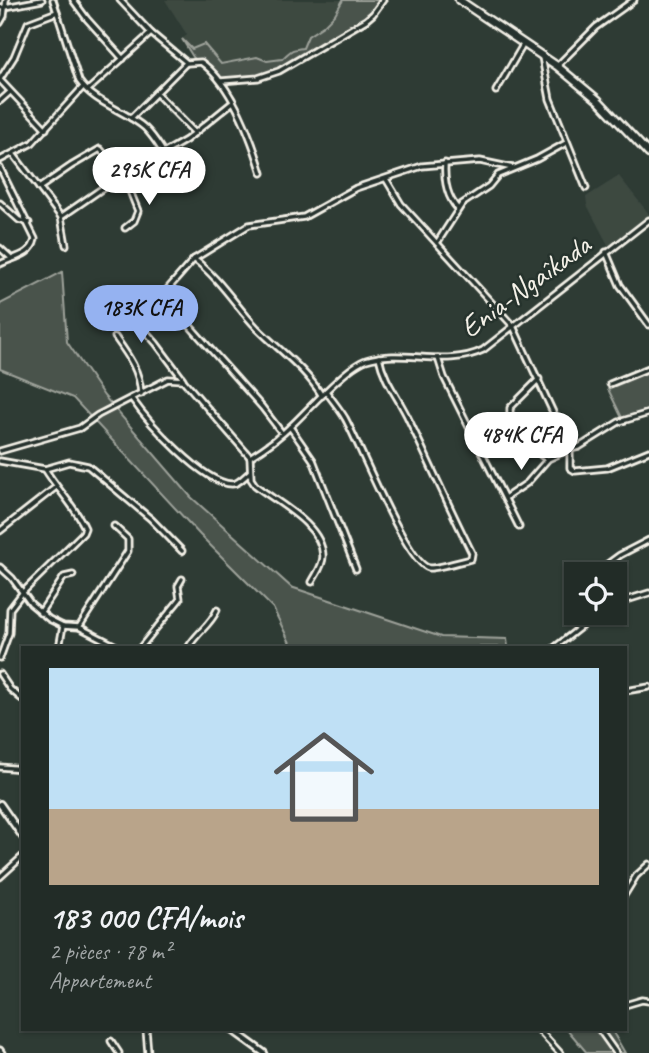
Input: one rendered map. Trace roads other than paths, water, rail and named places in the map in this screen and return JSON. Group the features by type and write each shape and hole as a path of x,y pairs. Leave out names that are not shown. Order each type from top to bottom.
{"highway":[{"path":"459,0 557,66 598,100 648,150"}],"street":[{"path":"0,23 4,16 6,0"},
{"path":"3,8 42,0"},
{"path":"53,0 83,87 145,129 164,153 178,178"},
{"path":"73,0 123,58"},
{"path":"120,0 151,33 187,63"},
{"path":"221,81 258,78 279,71 366,20 383,0"},
{"path":"557,66 596,27 634,0"},
{"path":"46,129 0,80 14,57 28,23 57,12"},
{"path":"88,91 151,33"},
{"path":"496,91 524,43"},
{"path":"542,55 550,99 586,188"},
{"path":"131,118 187,63 201,62 221,81 233,102 262,173"},
{"path":"0,160 14,155 32,143 83,87"},
{"path":"0,101 10,92"},
{"path":"156,93 195,133"},
{"path":"61,217 195,133 233,102"},
{"path":"437,243 458,209 489,186 498,175 537,159 566,143"},
{"path":"40,188 96,149 103,150 124,176 138,211 134,221 125,229"},
{"path":"14,155 61,217 66,245"},
{"path":"282,433 166,299 166,291 194,259 249,225 304,217 356,188 422,166 480,161 513,169"},
{"path":"445,163 447,190 451,202 458,209"},
{"path":"0,168 35,239 33,249 0,264"},
{"path":"386,179 401,204 513,326 570,449 570,468 575,471 607,468 649,451"},
{"path":"0,202 19,220 29,223"},
{"name":"Enia-Ngaîkada","path":"250,457 290,427 326,391 363,361 379,357 470,356 483,350 649,220"},
{"path":"0,248 10,258"},
{"path":"606,252 620,285 649,325"},
{"path":"194,259 205,267 258,328 301,368 322,396"},
{"path":"115,297 250,457 251,479 255,485 289,508 314,534 323,555 312,582"},
{"path":"115,337 136,370 141,383 141,395"},
{"path":"326,391 345,418 373,472 389,513 421,565 431,569 471,559 472,553 409,420 382,373 379,357"},
{"path":"438,358 444,377 519,527"},
{"path":"610,384 649,368"},
{"path":"0,451 80,428 99,415 168,379 183,380"},
{"path":"539,380 510,408 510,414 541,456 548,459"},
{"path":"132,399 144,416 200,470 230,484 236,483 251,470"},
{"path":"505,498 527,483 548,459 579,447 619,422 649,413"},
{"path":"290,427 313,460 356,569"},
{"path":"0,461 45,469 69,462 88,466 151,519 182,551"},
{"path":"0,658 9,633 10,609 85,528 45,469"},
{"path":"0,531 56,487"},
{"path":"79,627 128,551 128,539 114,526"},
{"path":"610,562 649,540"},
{"path":"0,567 40,613 64,626 79,627 116,646"},
{"path":"40,613 64,577 73,575"},
{"path":"142,646 180,599 178,586 182,579"},
{"path":"627,600 649,593"},
{"path":"189,646 197,634 209,625 217,610"},
{"path":"557,646 583,625"},
{"path":"59,646 64,626"},
{"path":"0,674 10,689 21,698"},
{"path":"627,691 649,687"},
{"path":"0,767 21,769"},
{"path":"0,804 21,834"},
{"path":"0,877 21,858"},
{"path":"627,891 636,876 649,864"},
{"path":"627,1004 649,1001"},
{"path":"142,1053 147,1051 146,1031"},
{"path":"234,1031 264,1053"},
{"path":"540,1031 559,1053"},
{"path":"600,1031 616,1053"},
{"path":"111,1041 119,1053"}]}
